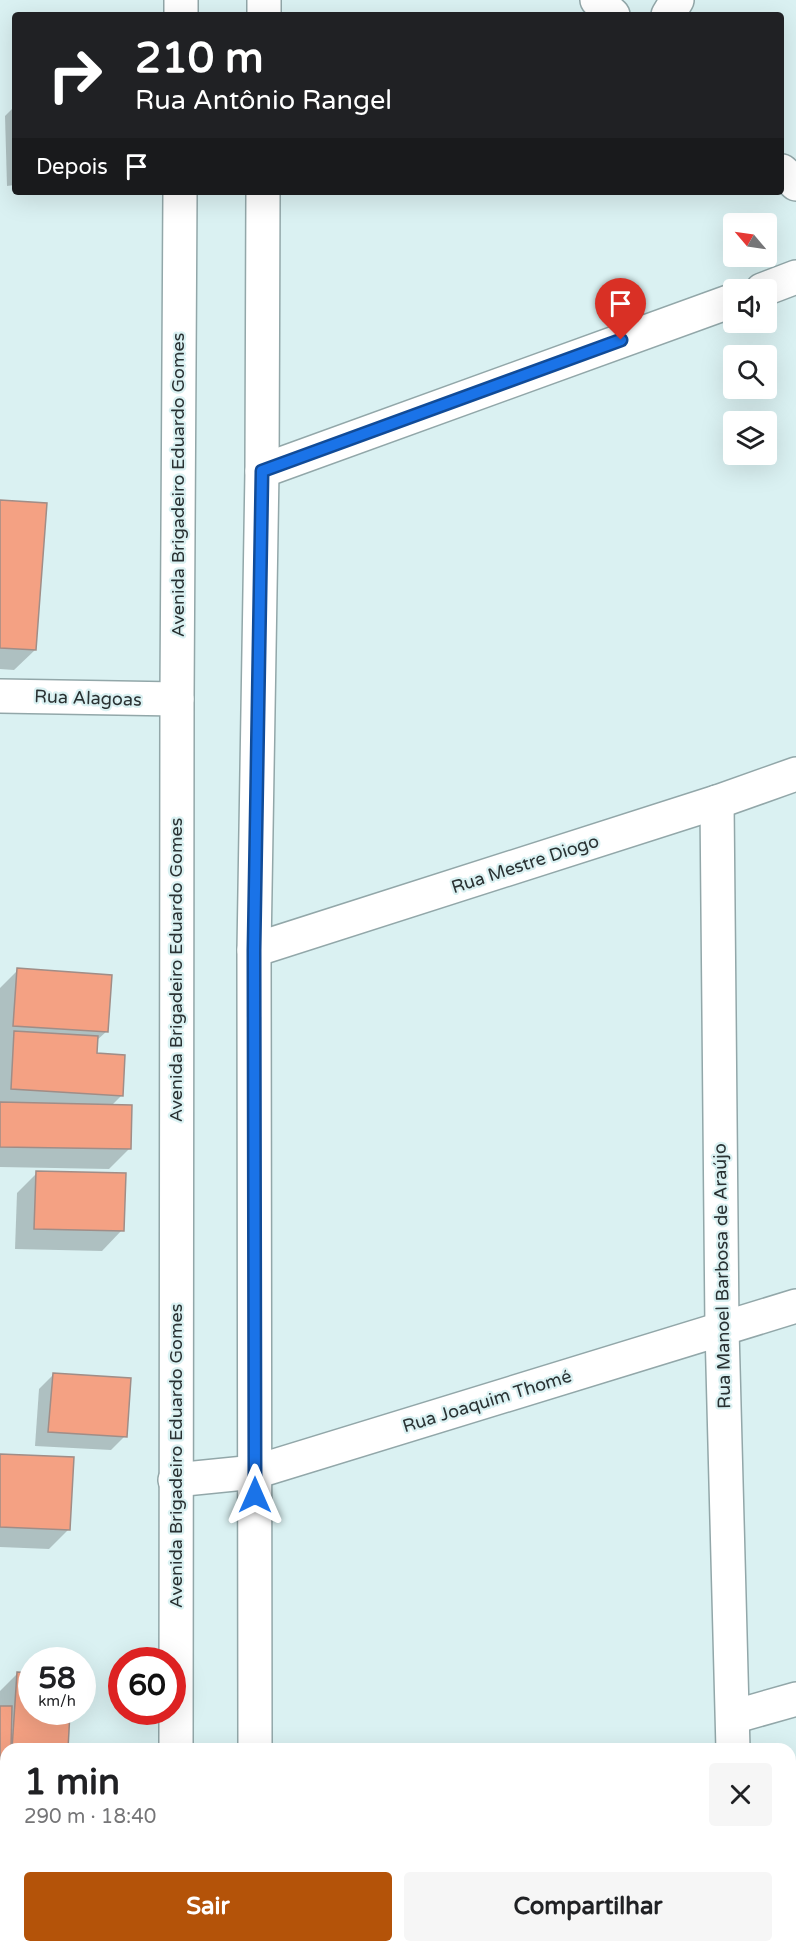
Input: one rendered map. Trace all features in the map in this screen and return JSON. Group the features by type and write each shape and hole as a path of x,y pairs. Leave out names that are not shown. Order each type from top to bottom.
{"main road":[{"path":"597,0 610,12"},
{"path":"784,173 796,184"},
{"name":"Avenida Brigadeiro Eduardo Gomes","path":"177,1743 175,1480 180,195"},
{"path":"255,1743 254,950 262,471 263,195"},
{"path":"777,284 796,277"},
{"path":"262,471 723,304"},
{"name":"Rua Alagoas","path":"0,696 177,699"},
{"name":"Rua Mestre Diogo","path":"254,950 717,802 796,774"},
{"name":"Rua Manoel Barbosa de Araújo","path":"717,802 722,1329 733,1743"},
{"name":"Rua Joaquim Thomé","path":"175,1480 255,1472 796,1306"},
{"path":"733,1717 796,1699"}],"building":[{"path":"0,500 47,503 36,650 0,648"},
{"path":"17,968 112,975 108,1032 13,1026"},
{"path":"14,1031 98,1036 97,1053 125,1055 123,1096 11,1089"},
{"path":"0,1102 132,1105 131,1149 0,1147"},
{"path":"36,1171 126,1173 124,1231 34,1229"},
{"path":"53,1373 131,1378 127,1437 48,1432"},
{"path":"0,1454 74,1457 70,1530 0,1527"},
{"path":"17,1672 18,1725 69,1725 68,1743 12,1743"},
{"path":"0,1706 12,1706 11,1743 0,1743"}],"route":[{"path":"255,1495 254,950 262,471 621,340"}]}
